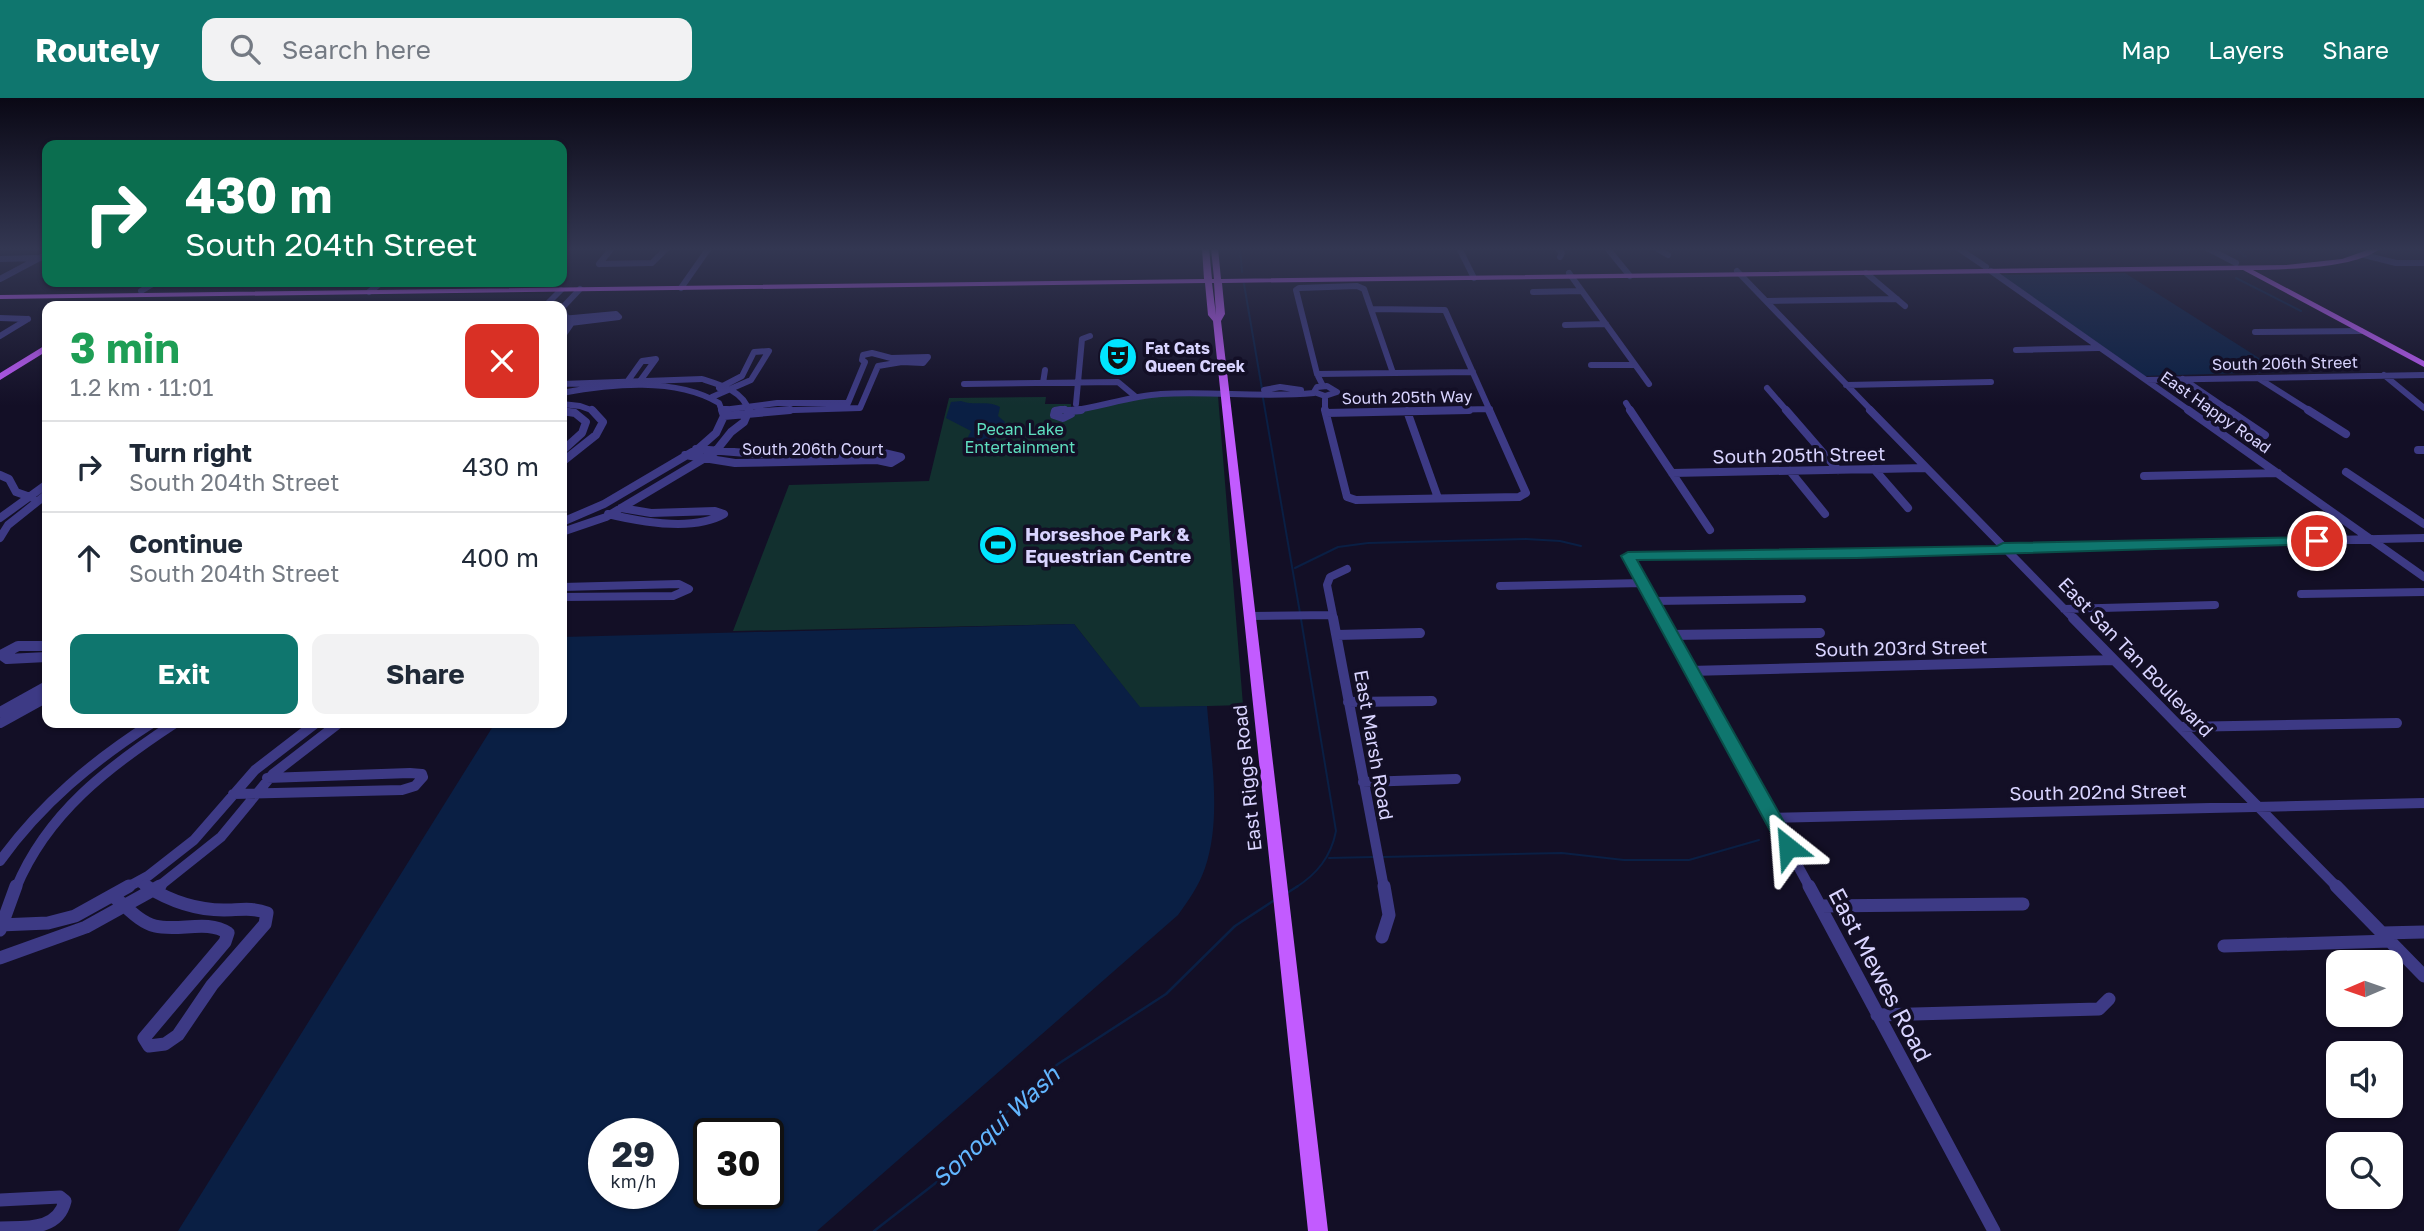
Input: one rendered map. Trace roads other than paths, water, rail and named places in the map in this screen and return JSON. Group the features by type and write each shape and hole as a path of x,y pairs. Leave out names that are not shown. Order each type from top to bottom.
{"main road":[{"name":"East Riggs Road","path":"1212,301 1212,315 1217,321 1226,393 1318,1231"},
{"path":"2306,301 2424,364"},
{"path":"0,377 42,351"}],"street":[{"path":"1299,301 1317,374 1323,386 1337,391 1333,395 1325,396 1314,391"},
{"path":"1369,301 1393,373"},
{"path":"1589,301 1648,384"},
{"path":"1767,301 1775,301"},
{"name":"East San Tan Boulevard","path":"1767,301 1926,468 2424,976"},
{"path":"1900,301 1905,306"},
{"name":"East Happy Road","path":"2033,301 2424,577"},
{"path":"1325,396 1326,413 1345,495 1350,499 1524,495 1526,489 1445,310 1438,307 1372,309"},
{"path":"618,315 610,320 567,321 618,315"},
{"path":"0,318 28,319 0,336"},
{"path":"1565,325 1606,324"},
{"path":"2255,332 2361,331"},
{"path":"1090,336 1082,339 1073,407 1099,407 1131,398 1226,393 1266,392 1286,396 1314,391 1323,386"},
{"path":"2016,350 2099,348"},
{"path":"567,393 673,387 708,395 727,388 753,378 769,351 754,352 742,376 727,388"},
{"path":"723,413 748,409 848,403 865,362 862,360 863,355 872,353 891,358 928,357 923,363 902,362 878,366 860,408 748,409"},
{"path":"622,388 642,361 656,359 636,387"},
{"path":"1591,366 1635,365"},
{"path":"1043,383 1045,370"},
{"path":"1317,374 1473,372"},
{"path":"2384,375 2424,408"},
{"name":"South 206th Street","path":"2146,380 2424,375"},
{"path":"2257,377 2346,434"},
{"path":"567,384 693,378 727,388 743,398 748,409 744,422 715,452 610,515 567,530"},
{"path":"2183,379 2264,435"},
{"path":"964,384 1114,382 1131,398"},
{"path":"1846,385 1992,383"},
{"path":"1767,388 1838,470"},
{"path":"708,395 723,413"},
{"path":"1626,403 1710,530"},
{"path":"567,405 590,409 598,414 602,426"},
{"name":"South 205th Way","path":"1326,413 1490,409"},
{"path":"1407,411 1438,498"},
{"path":"567,412 580,415 586,427"},
{"path":"567,520 594,509 695,449 715,434 723,413"},
{"path":"567,446 586,427 602,426"},
{"path":"567,458 586,444 602,426"},
{"path":"695,449 715,452"},
{"name":"South 206th Court","path":"704,458 735,463 877,460 885,463 895,462 901,457 894,453 745,456 715,452"},
{"path":"685,455 704,458"},
{"name":"South 205th Street","path":"1672,473 1926,468"},
{"path":"1874,469 1908,508"},
{"path":"1790,471 1825,514"},
{"path":"2346,472 2424,524"},
{"path":"2144,476 2278,473"},
{"path":"0,475 9,479 16,492 29,497 42,497"},
{"path":"0,519 42,488"},
{"path":"0,538 8,525 42,499"},
{"path":"0,506 42,507"},
{"path":"594,509 631,520 654,522 710,521 724,514 715,510 643,513 621,508"},
{"path":"2410,514 2424,514"},
{"path":"2005,548 2424,538"},
{"name":"East Mewes Road","path":"1994,1231 1628,556 2005,548"},
{"name":"East Marsh Road","path":"1346,569 1330,577 1327,585 1389,915 1382,937"},
{"path":"1500,586 1643,583"},
{"path":"567,587 678,584 688,589 673,596 567,597"},
{"path":"2301,594 2424,592"},
{"path":"1653,601 1802,599"},
{"path":"2064,609 2215,605"},
{"path":"1251,616 1333,615"},
{"path":"1337,635 1420,633"},
{"path":"1671,635 1820,633"},
{"path":"42,646 18,646 1,655 7,659 42,657"},
{"name":"South 203rd Street","path":"1689,671 2114,660"},
{"path":"0,712 42,689"},
{"path":"0,723 42,700"},
{"path":"1348,702 1432,701"},
{"path":"2180,727 2397,723"},
{"path":"0,862 73,780 104,754 144,728"},
{"path":"167,728 99,776 42,838 1,927 61,920 139,883 194,841 247,778 309,728"},
{"path":"0,958 50,942 126,906 179,873 217,841 269,778 334,728"},
{"path":"233,794 402,790 415,786 423,777 422,774 410,773 247,778"},
{"path":"1363,782 1456,779"},
{"name":"South 202nd Street","path":"1772,818 2424,803"},
{"path":"114,897 147,925 167,928 216,927 229,933 225,942 144,1038 149,1046 156,1046 178,1035 212,985 268,917 263,910 193,907 166,899 139,883"},
{"path":"1820,906 2023,904"},
{"path":"2224,946 2386,937 2424,932"},
{"path":"1877,1014 2099,1009 2109,999"},
{"path":"0,1200 60,1197 65,1200 59,1215 40,1228 0,1228"}],"water":[{"path":"2038,301 2169,301 2281,372 2144,376"},
{"path":"951,402 1000,407 998,416 1005,422 1000,434 995,437 997,442 984,446 971,445 967,439 971,431 946,418"},
{"path":"1074,624 1140,707 1207,706 1214,808 1210,849 1205,868 1178,915 817,1231 178,1231 492,728 567,728 567,637"}],"waterway":[{"path":"1247,301 1262,389"},
{"path":"2281,301 2301,311"},
{"path":"1263,398 1300,613"},
{"path":"1295,568 1338,547 1368,543 1526,539 1560,541 1581,546"},
{"path":"1296,887 1322,864 1331,849 1336,831 1301,619"},
{"path":"1382,857 1562,853 1624,860 1689,860 1759,840"},
{"path":"1329,858 1373,857"},
{"path":"1287,893 1296,887"},
{"name":"Sonoqui Wash","path":"874,1231 951,1171 1022,1096 1058,1064 1166,994 1235,926 1273,901"}],"place":[{"name":"Fat Cats Queen Creek","path":"1118,357"},
{"name":"Horseshoe Park & Equestrian Centre","path":"998,545"}],"park label":[{"name":"Pecan Lake Entertainment","path":"1020,438"}]}
